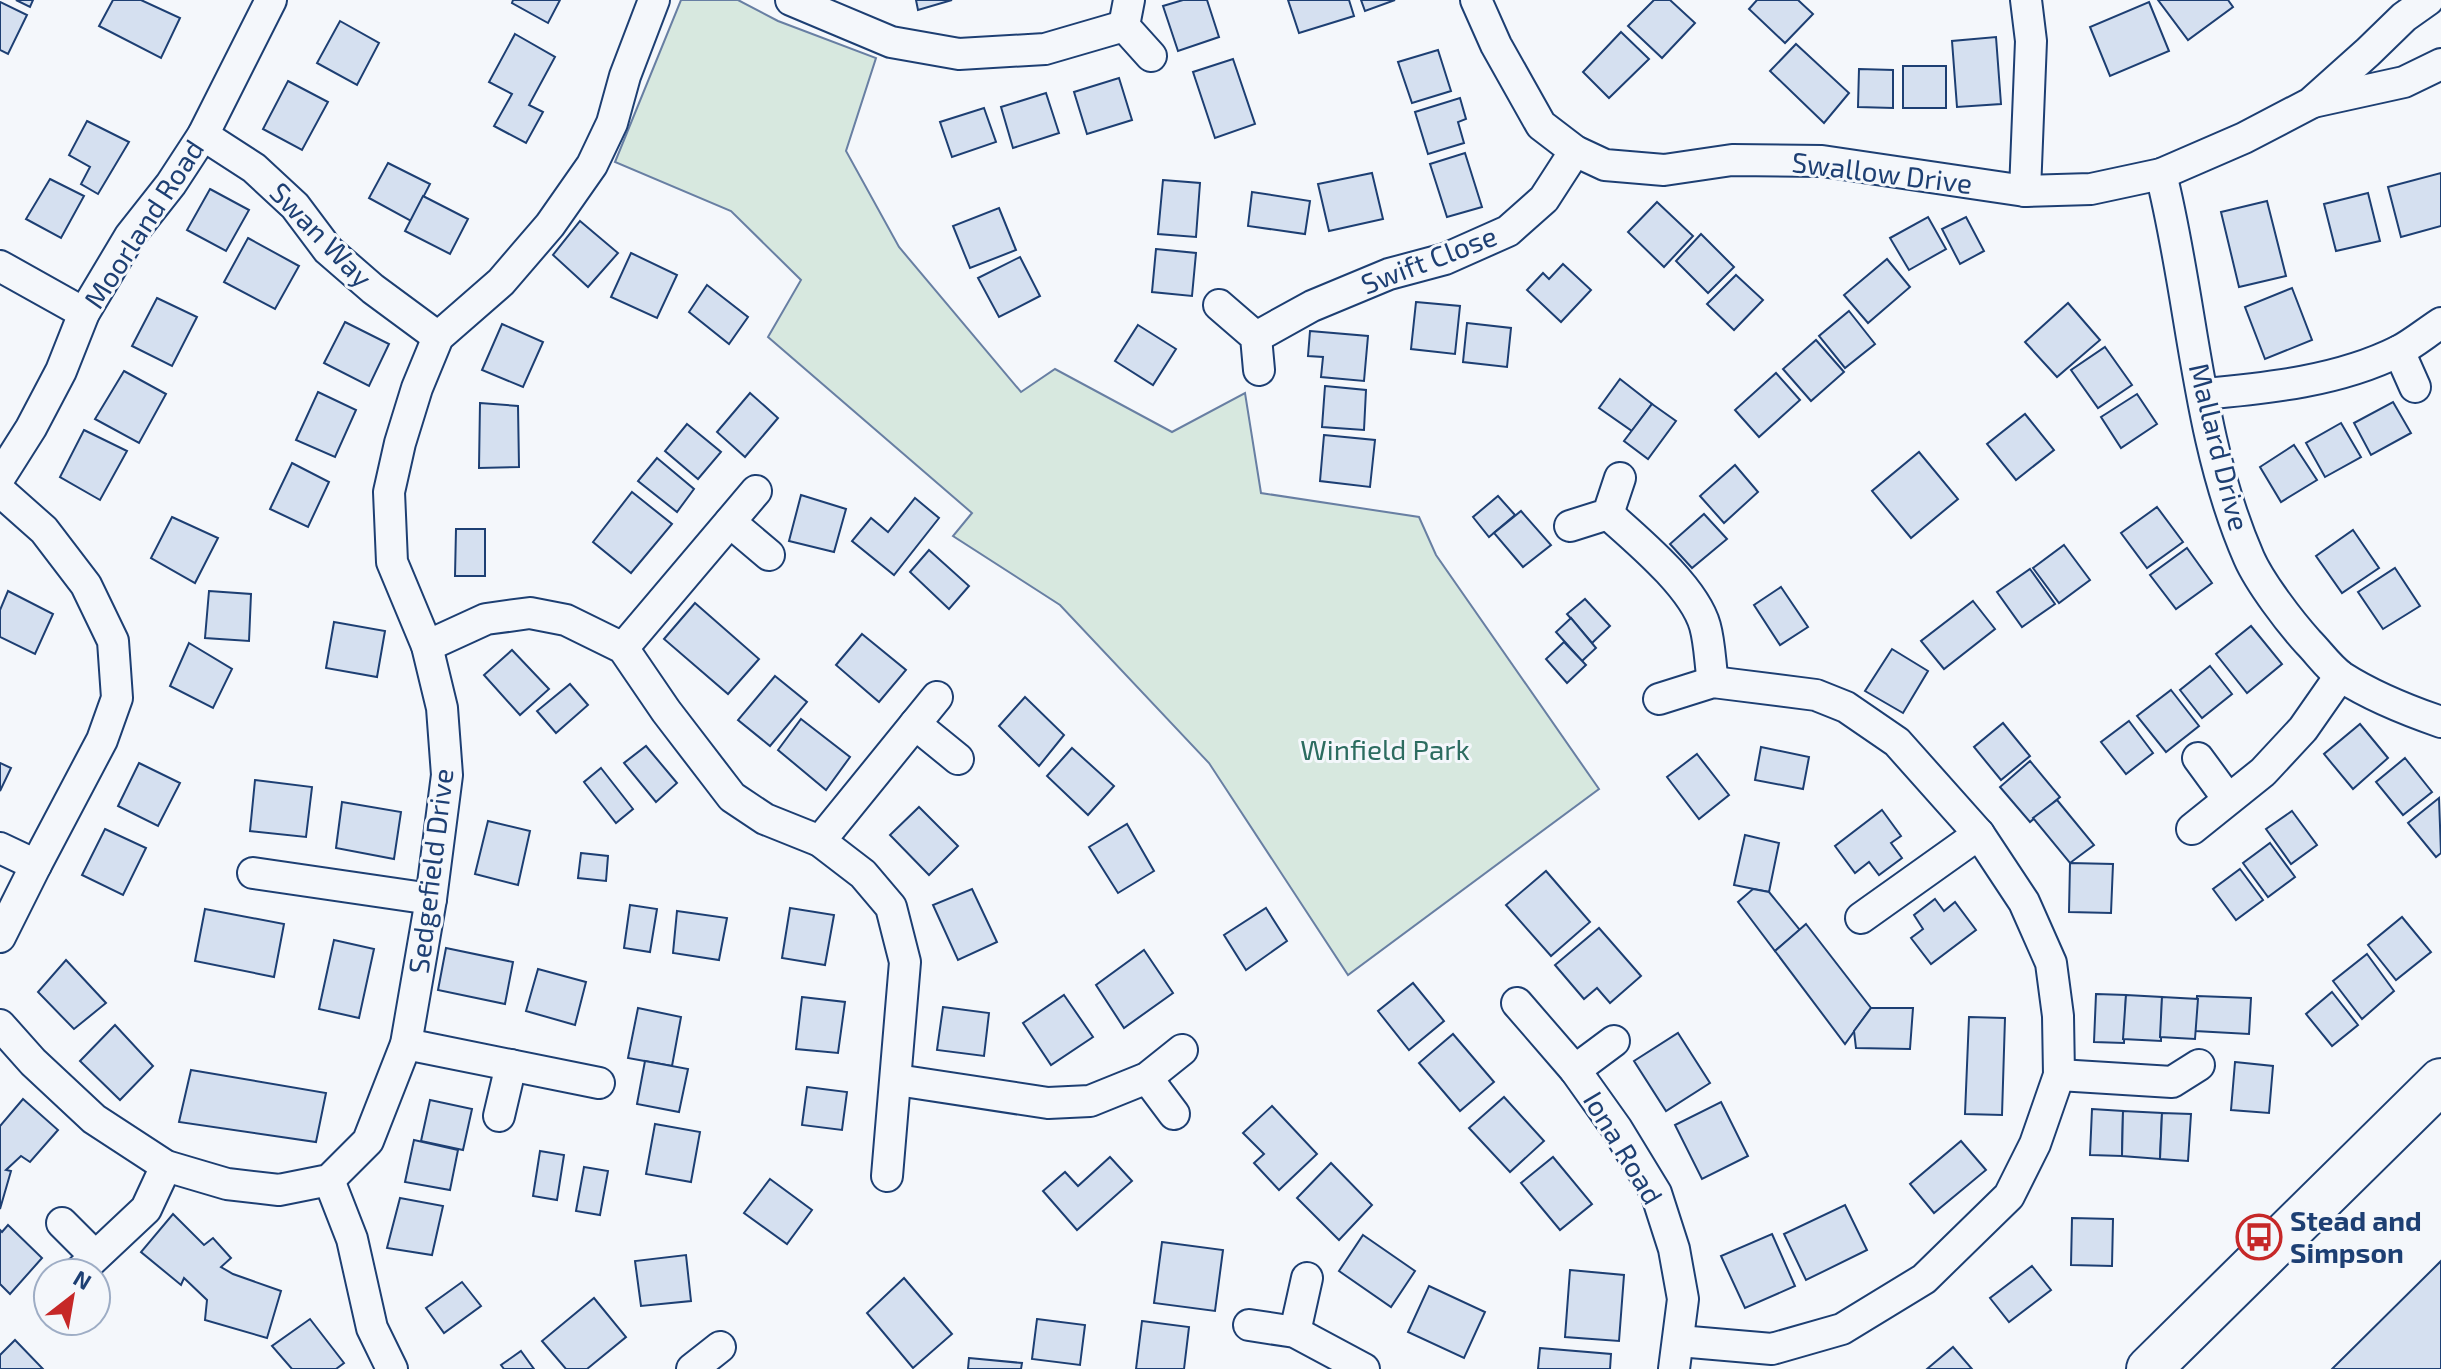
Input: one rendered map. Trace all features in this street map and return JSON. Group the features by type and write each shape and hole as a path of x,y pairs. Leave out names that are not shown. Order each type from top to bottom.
{"street":[{"name":"Sedgefield Drive","path":"329,1180 368,1141 406,1044 431,899 447,775 442,708 427,646 392,562 389,492 404,429 438,337 501,282 550,225 592,165 612,123 625,76 654,0"},
{"name":"Swallow Drive","path":"1476,0 1496,45 1541,125 1575,151 1605,165 1664,170 1732,160 1822,161 2025,191 2091,189 2161,174 2244,138 2311,103 2404,17 2428,0"},
{"path":"2025,191 2031,41 2026,0"},
{"path":"794,1 891,42 959,54 1045,49 1126,13 1151,56"},
{"name":"Moorland Road","path":"0,477 31,428 61,371 84,313 130,236 171,184 203,135 259,4"},
{"name":"Swallow Drive","path":"2311,103 2404,82 2441,64"},
{"name":"Swan Way","path":"203,135 254,168 295,206 328,250 373,289 438,337"},
{"name":"Swift Close","path":"1256,337 1312,306 1389,274 1445,259 1508,231 1544,199 1575,151"},
{"name":"Mallard Drive","path":"2161,174 2226,500 2250,561 2293,625 2340,676 2408,711 2441,722"},
{"path":"0,266 84,313"},
{"path":"1219,305 1256,337 1259,370"},
{"path":"2203,394 2280,387 2351,369 2399,351 2441,323"},
{"path":"2399,351 2415,387"},
{"path":"1608,514 1620,478"},
{"path":"0,491 44,530 86,585 113,641 117,698 102,740 0,937"},
{"path":"623,648 756,491"},
{"path":"1570,526 1608,514"},
{"path":"1608,514 1662,563 1689,596 1705,624 1713,682"},
{"path":"730,522 769,555"},
{"path":"427,646 486,619 530,613 566,620 623,648 666,711 732,797 765,819 820,841 863,874 891,907 905,962 887,1176"},
{"path":"2192,829 2263,772 2303,729 2340,676"},
{"path":"1659,699 1713,682 1816,695 1846,707 1897,742 1979,834 2024,902 2051,963 2058,1016 2059,1075 2035,1144 2009,1196 1924,1279 1842,1329 1772,1349 1676,1355"},
{"path":"820,841 937,697"},
{"path":"915,724 958,759"},
{"path":"2198,758 2228,799"},
{"path":"1861,918 1979,834"},
{"path":"0,848 36,865"},
{"path":"253,873 431,899"},
{"name":"Iona Road","path":"1517,1003 1575,1070 1617,1129 1656,1193 1674,1249 1683,1299 1676,1355"},
{"path":"0,1025 33,1062 94,1119 166,1166 227,1184 279,1190 329,1180 352,1239 372,1328 392,1369"},
{"name":"Iona Road","path":"1575,1070 1614,1041"},
{"path":"406,1044 599,1083"},
{"path":"897,1080 1048,1103 1090,1101 1147,1078 1182,1050"},
{"path":"499,1116 511,1065"},
{"path":"2059,1075 2172,1082 2199,1065"},
{"path":"1147,1078 1174,1114"},
{"path":"2149,1369 2441,1081"},
{"path":"95,1257 146,1209 166,1166"},
{"path":"62,1223 81,1257"},
{"path":"1295,1332 1307,1278"},
{"path":"1249,1325 1295,1332 1364,1369"},
{"path":"692,1369 720,1347"}],"green space":[{"name":"Winfield Park","path":"681,0 738,0 778,21 876,58 846,151 899,247 1021,392 1055,369 1172,432 1245,393 1261,493 1419,517 1436,555 1599,789 1348,975 1209,763 1060,605 953,536 972,513 768,337 801,280 731,211 615,162"}],"building":[{"path":"16,0 33,0 30,7"},
{"path":"113,0 141,0 180,18 161,58 99,26"},
{"path":"513,0 560,0 548,23 512,3"},
{"path":"916,0 952,0 918,10"},
{"path":"1183,0 1207,0 1219,37 1178,51 1163,6"},
{"path":"1288,0 1349,0 1354,16 1299,33"},
{"path":"1361,0 1395,0 1365,11"},
{"path":"1654,0 1670,0 1695,23 1662,58 1628,26"},
{"path":"1757,0 1798,0 1813,14 1785,43 1749,9"},
{"path":"2158,0 2228,0 2233,7 2188,40"},
{"path":"0,2 27,15 8,54 0,50"},
{"path":"2149,2 2169,51 2110,76 2090,27"},
{"path":"340,21 379,43 357,85 317,63"},
{"path":"1621,32 1649,59 1609,98 1583,72"},
{"path":"515,34 555,57 529,105 543,112 526,143 494,126 512,94 489,82"},
{"path":"1996,37 2001,104 1957,107 1952,41"},
{"path":"1796,44 1849,93 1824,123 1770,71"},
{"path":"1438,50 1451,91 1412,103 1398,62"},
{"path":"1233,59 1255,124 1215,138 1193,72"},
{"path":"1903,66 1946,66 1946,108 1903,108"},
{"path":"1859,69 1893,70 1893,108 1858,107"},
{"path":"1119,78 1132,120 1087,134 1074,92"},
{"path":"288,81 328,102 302,150 263,129"},
{"path":"1046,93 1059,133 1013,148 1001,107"},
{"path":"1460,98 1466,119 1458,122 1464,143 1428,154 1415,112"},
{"path":"984,108 996,142 952,157 940,122"},
{"path":"87,121 129,142 98,194 81,184 90,167 69,155"},
{"path":"1465,153 1482,207 1447,217 1430,164"},
{"path":"388,163 430,184 411,221 369,198"},
{"path":"1372,173 1383,219 1329,231 1318,184"},
{"path":"2441,173 2441,226 2401,237 2388,187"},
{"path":"50,179 84,196 61,238 26,219"},
{"path":"1163,180 1200,183 1196,237 1158,234"},
{"path":"210,189 249,210 226,251 187,230"},
{"path":"1252,192 1310,201 1305,234 1248,226"},
{"path":"2368,193 2380,241 2336,251 2324,204"},
{"path":"423,196 468,219 450,254 405,231"},
{"path":"2267,201 2286,276 2239,287 2221,212"},
{"path":"1657,202 1693,236 1664,267 1628,232"},
{"path":"999,208 1016,250 970,268 953,226"},
{"path":"1928,217 1946,249 1909,270 1890,238"},
{"path":"1966,217 1984,251 1960,264 1942,229"},
{"path":"580,221 618,253 588,287 553,255"},
{"path":"1701,234 1734,267 1708,293 1676,261"},
{"path":"248,238 299,266 275,309 224,282"},
{"path":"1156,249 1196,253 1192,296 1152,292"},
{"path":"631,253 677,275 657,318 611,297"},
{"path":"1020,257 1040,296 999,317 978,278"},
{"path":"1887,259 1910,287 1868,323 1844,295"},
{"path":"1563,264 1591,290 1561,322 1527,290 1543,273 1549,279"},
{"path":"1736,275 1763,300 1734,330 1707,304"},
{"path":"707,285 748,317 729,344 689,312"},
{"path":"2292,288 2312,340 2265,359 2245,307"},
{"path":"157,298 197,317 172,366 132,346"},
{"path":"1416,302 1460,306 1455,354 1411,349"},
{"path":"2068,303 2100,340 2057,377 2025,342"},
{"path":"1849,311 1875,344 1845,368 1819,336"},
{"path":"345,322 389,344 369,386 324,363"},
{"path":"1467,323 1511,328 1507,367 1463,362"},
{"path":"502,324 543,342 523,387 482,370"},
{"path":"1138,325 1176,349 1153,385 1115,361"},
{"path":"1310,331 1368,336 1364,381 1321,377 1323,357 1308,356"},
{"path":"1816,340 1844,372 1811,401 1783,369"},
{"path":"2105,347 2132,385 2098,408 2071,370"},
{"path":"124,371 166,394 139,443 95,419"},
{"path":"1776,373 1800,400 1759,437 1735,410"},
{"path":"1620,379 1652,404 1632,431 1599,408"},
{"path":"1325,386 1366,390 1364,430 1322,427"},
{"path":"318,392 356,410 335,457 296,440"},
{"path":"750,393 778,418 745,457 717,432"},
{"path":"2137,394 2157,424 2121,448 2101,417"},
{"path":"2393,402 2411,433 2371,455 2354,423"},
{"path":"480,403 518,406 519,467 479,468"},
{"path":"1652,404 1676,421 1648,459 1624,441"},
{"path":"2025,414 2054,450 2016,480 1987,444"},
{"path":"2341,423 2361,457 2325,477 2306,443"},
{"path":"687,424 721,452 698,479 665,451"},
{"path":"84,430 127,451 100,500 60,477"},
{"path":"1324,435 1375,440 1370,487 1320,481"},
{"path":"2294,445 2317,480 2281,502 2260,467"},
{"path":"1919,452 1958,499 1911,538 1872,491"},
{"path":"657,458 694,489 677,512 638,481"},
{"path":"292,463 329,482 308,527 270,509"},
{"path":"1735,465 1758,492 1724,523 1700,496"},
{"path":"632,492 672,524 631,573 593,542"},
{"path":"801,495 846,509 834,552 789,541"},
{"path":"1498,496 1515,515 1489,537 1473,517"},
{"path":"915,498 939,518 894,575 852,541 871,518 888,532"},
{"path":"2157,507 2183,542 2147,568 2121,533"},
{"path":"1521,511 1551,545 1523,567 1494,533"},
{"path":"1704,514 1727,539 1692,568 1670,544"},
{"path":"172,517 218,538 195,583 151,558"},
{"path":"456,529 485,529 485,576 455,576"},
{"path":"2353,530 2379,568 2342,593 2316,556"},
{"path":"2064,545 2090,580 2059,603 2033,568"},
{"path":"2187,548 2212,583 2176,609 2150,575"},
{"path":"929,550 969,586 949,609 910,572"},
{"path":"2395,568 2420,606 2383,629 2358,592"},
{"path":"2030,569 2055,604 2022,627 1997,592"},
{"path":"1781,587 1808,627 1780,645 1754,605"},
{"path":"8,591 53,614 35,654 0,637 0,610"},
{"path":"209,591 251,594 249,641 205,638"},
{"path":"1585,599 1610,626 1592,643 1567,614"},
{"path":"1973,601 1995,629 1944,669 1921,641"},
{"path":"695,603 759,659 728,694 664,639"},
{"path":"1571,618 1596,648 1582,661 1556,632"},
{"path":"334,622 385,631 377,677 326,668"},
{"path":"2251,626 2282,664 2247,693 2216,654"},
{"path":"862,634 906,670 879,702 836,665"},
{"path":"1564,642 1586,665 1567,683 1546,659"},
{"path":"189,643 232,669 213,708 170,686"},
{"path":"1892,649 1928,671 1903,713 1865,691"},
{"path":"512,650 549,689 520,715 484,675"},
{"path":"2210,666 2232,694 2202,718 2180,690"},
{"path":"775,676 807,702 770,746 738,720"},
{"path":"570,684 588,705 556,733 537,711"},
{"path":"2171,690 2199,726 2166,752 2137,716"},
{"path":"1025,697 1064,735 1039,766 999,726"},
{"path":"801,719 850,757 826,790 778,750"},
{"path":"2129,721 2153,753 2126,774 2101,742"},
{"path":"2003,723 2030,756 2001,780 1974,747"},
{"path":"2360,724 2388,758 2353,789 2324,754"},
{"path":"646,746 677,783 656,802 624,763"},
{"path":"1761,747 1809,757 1803,789 1755,780"},
{"path":"1072,748 1114,786 1088,815 1047,776"},
{"path":"1697,754 1729,795 1699,819 1667,777"},
{"path":"2405,758 2432,792 2403,815 2376,782"},
{"path":"2030,761 2060,797 2030,822 2000,787"},
{"path":"0,763 11,768 0,791"},
{"path":"139,763 180,783 158,826 118,806"},
{"path":"601,768 633,809 616,823 584,782"},
{"path":"255,780 312,787 306,837 250,831"},
{"path":"2439,798 2441,853 2436,857 2408,823"},
{"path":"2057,800 2094,845 2070,863 2033,818"},
{"path":"342,802 401,812 394,859 336,848"},
{"path":"919,807 958,846 929,875 890,835"},
{"path":"1882,810 1901,836 1891,843 1902,858 1879,875 1869,862 1855,873 1835,846"},
{"path":"2292,811 2317,845 2291,864 2266,829"},
{"path":"488,821 530,831 518,885 475,874"},
{"path":"1127,824 1154,871 1118,893 1089,847"},
{"path":"105,829 146,848 123,895 82,875"},
{"path":"1745,835 1779,843 1769,892 1734,885"},
{"path":"2270,843 2295,877 2268,897 2243,863"},
{"path":"581,853 608,856 606,881 578,878"},
{"path":"2070,863 2113,864 2111,913 2069,912"},
{"path":"2240,869 2263,900 2236,920 2213,889"},
{"path":"1546,871 1590,922 1551,956 1506,905"},
{"path":"972,889 997,942 958,960 933,905"},
{"path":"1753,889 1769,892 1800,930 1775,951 1738,902"},
{"path":"1935,899 1944,911 1955,902 1976,930 1931,964 1911,938 1923,929 1914,915"},
{"path":"630,905 657,909 650,952 624,948"},
{"path":"790,908 834,915 825,965 782,958"},
{"path":"1266,908 1287,941 1246,970 1224,935"},
{"path":"205,909 284,924 274,977 195,961"},
{"path":"677,911 727,918 719,960 673,953"},
{"path":"2402,917 2431,952 2396,980 2368,945"},
{"path":"1806,924 1871,1008 1845,1044 1775,951"},
{"path":"1599,928 1641,976 1610,1003 1597,988 1584,999 1555,965"},
{"path":"334,940 374,949 359,1018 319,1009"},
{"path":"446,948 513,962 505,1004 438,990"},
{"path":"1144,950 1173,993 1124,1028 1096,985"},
{"path":"2367,954 2394,991 2362,1019 2333,981"},
{"path":"66,960 106,1003 74,1029 38,992"},
{"path":"538,969 586,982 575,1025 526,1011"},
{"path":"1413,983 1444,1021 1409,1050 1378,1011"},
{"path":"2332,992 2358,1025 2332,1046 2306,1014"},
{"path":"2096,994 2126,995 2124,1043 2094,1042"},
{"path":"1064,995 1093,1037 1051,1065 1023,1023"},
{"path":"2126,995 2162,997 2161,1041 2123,1039"},
{"path":"2197,996 2251,998 2249,1034 2195,1031"},
{"path":"802,997 845,1002 838,1053 796,1049"},
{"path":"2162,997 2198,999 2195,1039 2160,1037"},
{"path":"943,1007 989,1013 984,1056 937,1050"},
{"path":"638,1008 681,1017 672,1066 628,1058"},
{"path":"1871,1008 1913,1008 1910,1049 1856,1048 1854,1031"},
{"path":"1969,1017 2005,1018 2002,1115 1965,1114"},
{"path":"115,1025 153,1066 120,1100 80,1061"},
{"path":"1678,1033 1710,1083 1666,1111 1634,1061"},
{"path":"1453,1034 1494,1082 1460,1111 1419,1063"},
{"path":"645,1061 688,1069 679,1112 637,1104"},
{"path":"2235,1062 2273,1066 2269,1113 2231,1110"},
{"path":"191,1070 326,1093 316,1142 179,1122"},
{"path":"807,1087 847,1092 842,1130 802,1125"},
{"path":"1504,1097 1544,1141 1510,1172 1469,1128"},
{"path":"23,1099 58,1130 30,1162 21,1156 6,1170 11,1171 0,1209 0,1126"},
{"path":"430,1100 472,1109 463,1150 421,1141"},
{"path":"1721,1102 1748,1156 1702,1179 1675,1125"},
{"path":"1272,1106 1317,1154 1279,1190 1254,1163 1264,1154 1243,1133"},
{"path":"2092,1109 2123,1111 2122,1156 2090,1155"},
{"path":"2123,1111 2162,1113 2160,1159 2122,1156"},
{"path":"2162,1113 2191,1114 2188,1161 2160,1159"},
{"path":"655,1124 700,1132 691,1182 646,1174"},
{"path":"414,1140 458,1150 450,1190 405,1182"},
{"path":"1961,1141 1986,1170 1934,1213 1910,1184"},
{"path":"540,1151 564,1155 557,1200 533,1196"},
{"path":"1110,1157 1132,1181 1077,1230 1043,1191 1065,1172 1078,1186"},
{"path":"1553,1157 1592,1204 1560,1230 1521,1183"},
{"path":"1331,1163 1372,1205 1339,1240 1297,1198"},
{"path":"584,1167 608,1171 600,1215 576,1211"},
{"path":"770,1179 812,1210 787,1244 744,1213"},
{"path":"400,1198 443,1206 432,1255 387,1248"},
{"path":"1845,1205 1867,1250 1806,1280 1784,1234"},
{"path":"173,1214 204,1245 213,1238 231,1258 221,1267 281,1291 267,1338 205,1320 207,1300 184,1278 181,1285 141,1252"},
{"path":"2072,1218 2113,1219 2112,1266 2071,1265"},
{"path":"8,1225 41,1257 32,1257 32,1269 10,1294 0,1284 0,1230 2,1232"},
{"path":"1772,1234 1795,1286 1745,1308 1721,1256"},
{"path":"1363,1235 1415,1271 1391,1307 1339,1271"},
{"path":"1162,1242 1223,1250 1215,1311 1154,1303"},
{"path":"686,1255 691,1301 641,1306 635,1261"},
{"path":"2441,1261 2441,1369 2332,1369"},
{"path":"2032,1266 2051,1290 2009,1322 1990,1298"},
{"path":"1570,1270 1624,1275 1619,1341 1565,1337"},
{"path":"904,1278 952,1334 913,1368 867,1313"},
{"path":"462,1282 481,1306 444,1333 426,1308"},
{"path":"1429,1286 1485,1312 1464,1358 1408,1332"},
{"path":"594,1298 626,1337 587,1369 566,1369 542,1341"},
{"path":"310,1319 344,1363 336,1369 292,1369 272,1346"},
{"path":"1037,1319 1085,1325 1080,1365 1032,1359"},
{"path":"1142,1321 1189,1327 1184,1369 1136,1369"},
{"path":"15,1340 43,1369 0,1369 0,1355"},
{"path":"1953,1347 1972,1369 1927,1369"},
{"path":"1540,1348 1611,1354 1610,1369 1538,1369"},
{"path":"521,1351 534,1369 504,1369 501,1365"},
{"path":"969,1358 1022,1363 1021,1369 968,1369"}],"place":[{"name":"Stead and Simpson","path":"2259,1237"}]}
